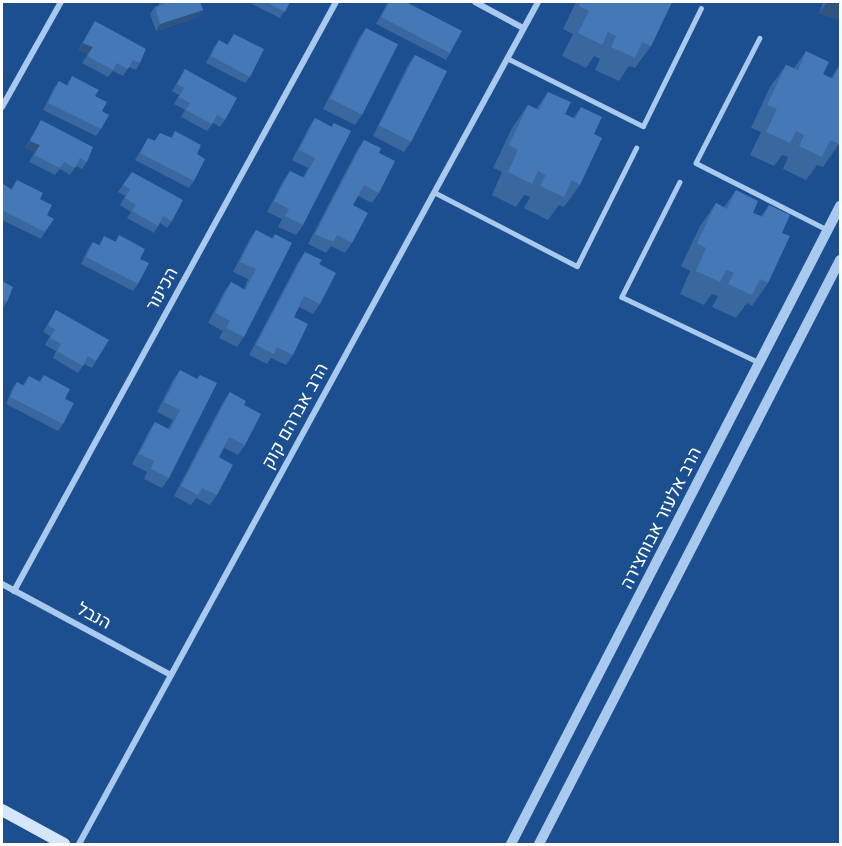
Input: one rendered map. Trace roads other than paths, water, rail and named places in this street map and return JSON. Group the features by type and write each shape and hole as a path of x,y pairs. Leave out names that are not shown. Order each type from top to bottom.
{"main road":[{"path":"2,810 64,844"}],"street":[{"path":"2,107 61,2"},
{"name":"הכינור","path":"14,591 336,2"},
{"path":"475,2 523,28"},
{"name":"הרב אברהם קוק","path":"79,844 537,2"},
{"name":"הרב אלעזר אבוחצירה","path":"511,844 840,206"},
{"path":"539,844 840,260"},
{"name":"הנבל","path":"2,584 171,675"}],"lane":[{"path":"507,58 644,126 701,8"},
{"path":"760,38 696,163 828,230"},
{"path":"434,192 577,266 636,148"},
{"path":"680,182 622,297 760,363"}]}
